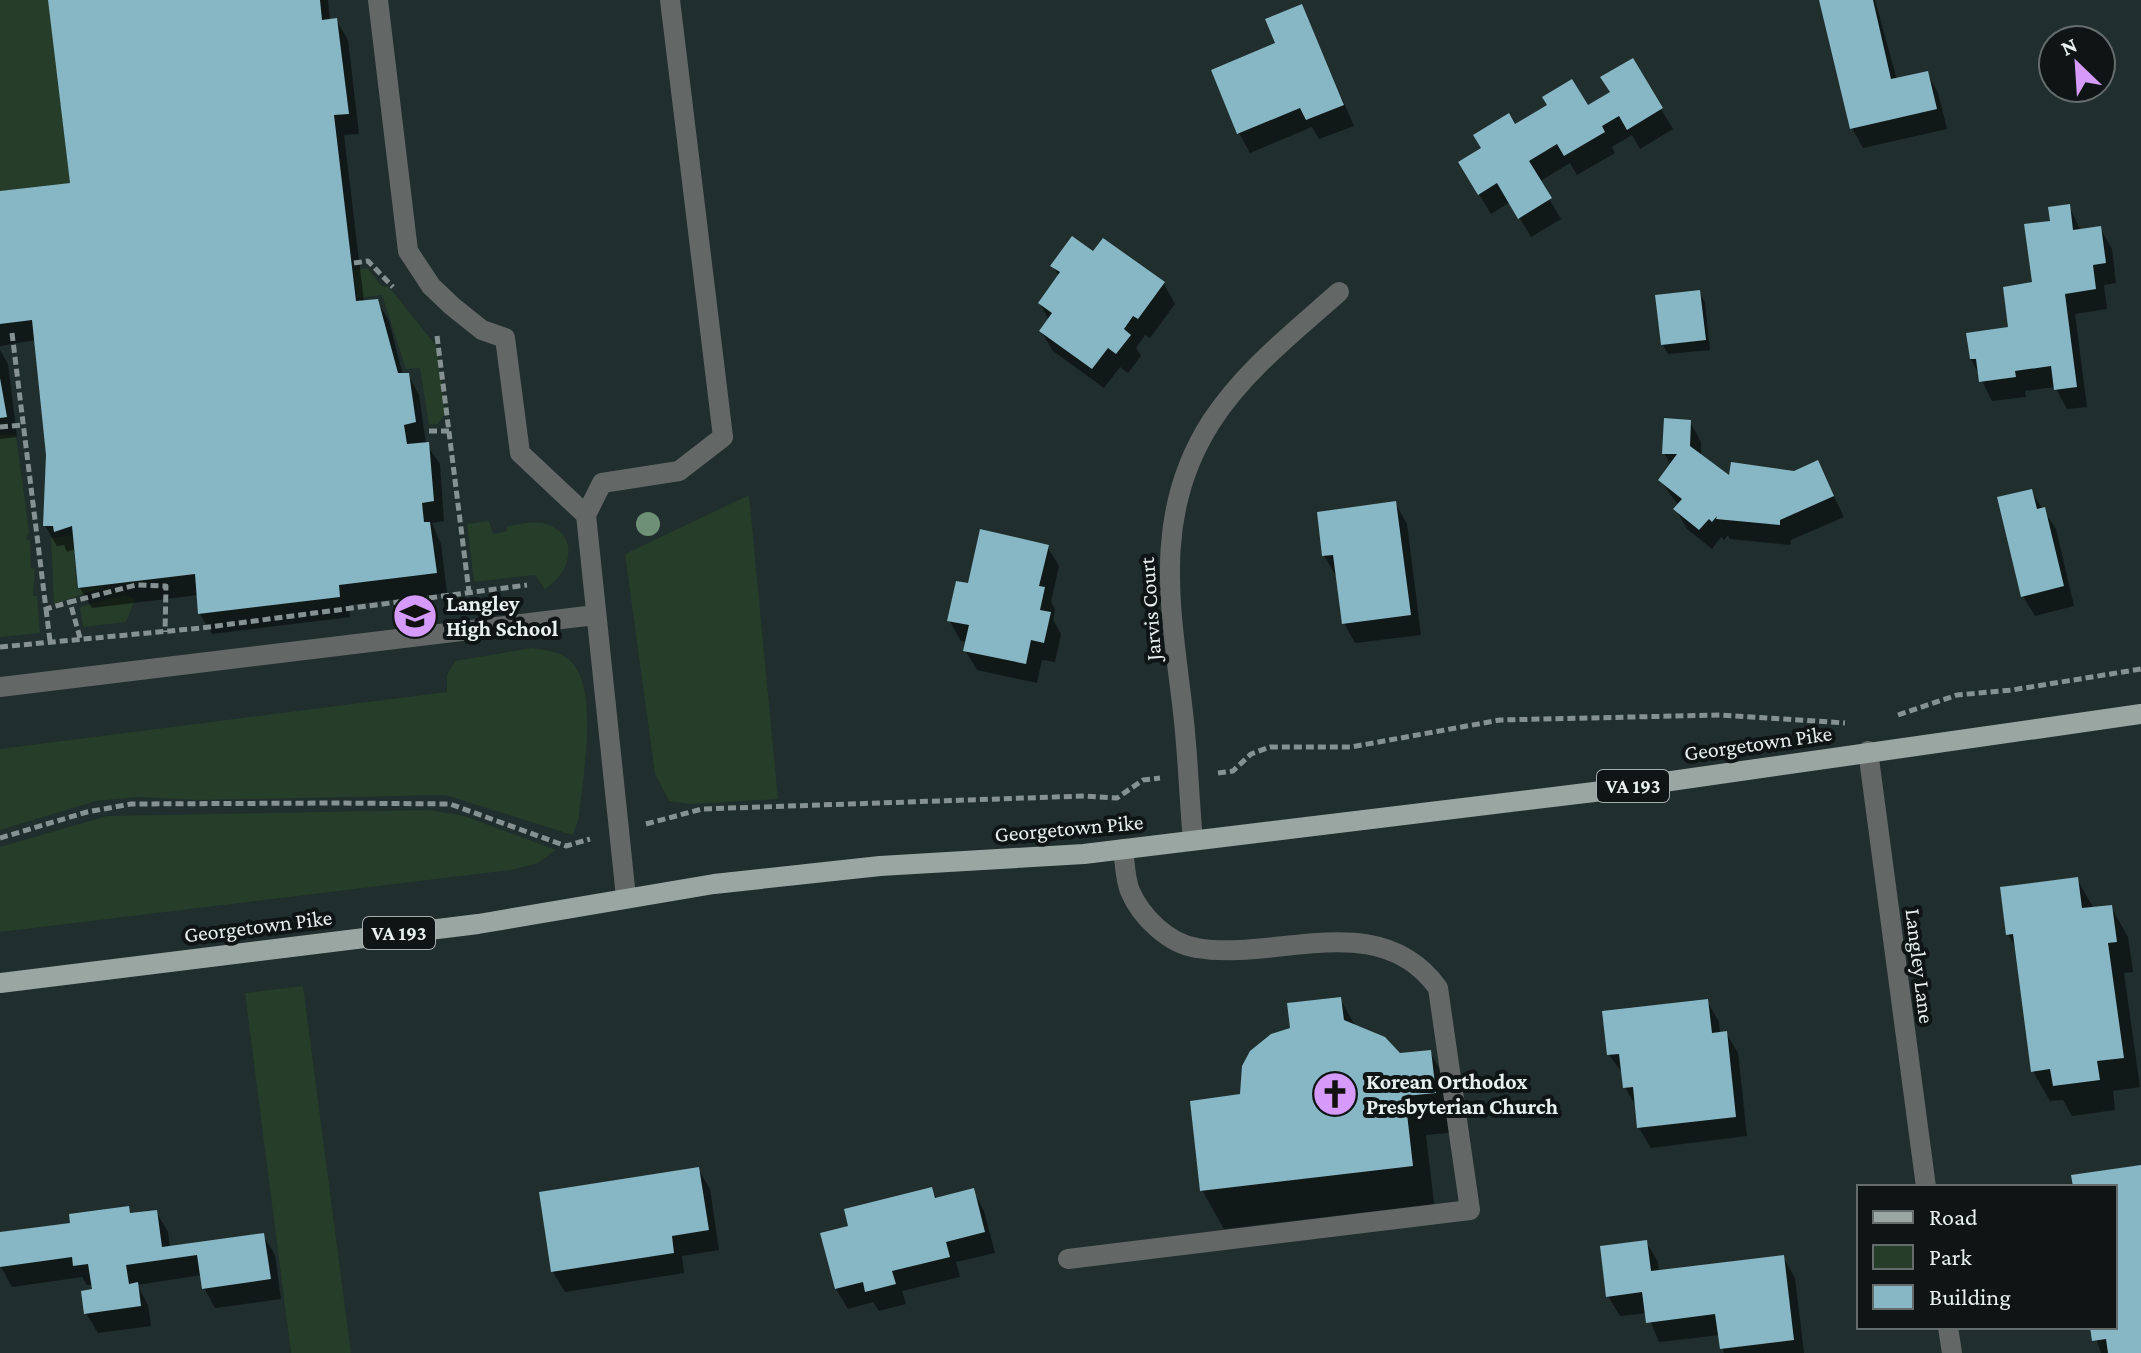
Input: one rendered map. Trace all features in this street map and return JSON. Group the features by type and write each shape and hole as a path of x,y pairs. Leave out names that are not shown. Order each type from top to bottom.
{"main road":[{"name":"Georgetown Pike","path":"0,983 478,924 626,897 880,866 1123,849 1594,792 2141,714"}],"street":[{"path":"378,0 408,251 431,286 452,306 482,330 505,338 520,453 586,515"},
{"path":"626,897 586,515 602,483 679,471 723,437 670,0"},
{"name":"Jarvis Court","path":"1193,840 1169,596 1172,518 1187,470 1211,423 1267,356 1339,292"},
{"path":"0,687 595,615"},
{"name":"Langley Lane","path":"1868,751 1926,1185"},
{"path":"1068,1259 1470,1210 1438,988 1425,970 1385,948 1319,940 1255,948 1196,948 1154,927 1130,891 1123,849"},
{"path":"1948,1329 1952,1353"}],"path":[{"path":"354,263 368,261 399,294"},
{"path":"429,327 439,338 469,592"},
{"path":"12,333 50,641"},
{"path":"0,427 24,425"},
{"path":"429,431 450,431"},
{"path":"46,609 136,585 166,586 165,632"},
{"path":"0,647 165,632 527,585"},
{"path":"70,602 80,638"},
{"path":"1886,717 1957,695 2012,690 2141,669"},
{"path":"0,838 87,812 131,804 450,804 566,846 702,809 1085,796 1117,798 1143,780 1233,771 1251,754 1270,747 1351,747 1500,720 1720,715 1858,721"}],"green space":[{"path":"0,0 48,0 70,183 0,191"},
{"path":"367,268 382,286 389,287 437,347 445,414 438,424 429,425 420,368 406,369 382,295 357,298 353,270"},
{"path":"0,435 16,435 29,532 26,539 30,541 31,568 35,569 33,596 37,596 40,633 0,637"},
{"path":"749,495 778,799 691,804 669,801 655,774 625,554"},
{"path":"489,521 493,534 507,531 507,526 532,523 557,529 568,545 566,564 561,574 545,589 535,575 474,582 467,524"},
{"path":"72,535 77,589 107,586 54,604 51,538"},
{"path":"124,595 135,599 126,622 83,627 80,607"},
{"path":"532,648 568,659 578,671 584,689 586,758 579,818 573,835 445,795 199,800 138,797 96,801 0,830 0,749 447,692 447,675 455,661"},
{"path":"430,810 464,816 556,850 538,863 511,870 0,932 0,847 107,816"},
{"path":"303,986 351,1353 291,1353 245,993"}],"building":[{"path":"48,0 320,0 322,20 337,18 349,114 334,115 356,301 378,299 398,373 409,373 416,422 404,425 407,444 429,442 434,501 422,503 424,522 430,522 437,573 339,585 340,597 198,614 195,574 78,588 72,526 54,532 53,526 43,526 46,455 32,320 0,324 0,191 70,183"},
{"path":"1819,0 1873,0 1891,79 1928,71 1937,109 1850,129"},
{"path":"1302,4 1344,105 1306,120 1300,108 1237,134 1211,70 1275,43 1265,19"},
{"path":"1633,58 1663,108 1627,130 1619,116 1602,126 1605,132 1564,156 1557,144 1529,161 1552,198 1518,219 1497,183 1478,195 1458,162 1481,148 1473,135 1509,113 1515,124 1547,105 1542,97 1572,79 1588,105 1610,92 1600,77"},
{"path":"2070,204 2073,230 2101,226 2106,263 2093,265 2096,289 2065,294 2077,387 2054,390 2051,366 2015,371 2016,377 1979,382 1976,359 1970,359 1966,333 2008,327 2003,287 2032,282 2024,224 2050,221 2048,207"},
{"path":"1072,236 1093,251 1103,238 1165,282 1138,319 1133,316 1124,329 1131,335 1116,354 1108,348 1092,369 1039,331 1052,313 1038,303 1060,272 1050,266"},
{"path":"1700,290 1706,340 1661,345 1655,295"},
{"path":"0,378 7,417 0,418"},
{"path":"1664,418 1691,420 1690,446 1729,475 1731,462 1794,471 1818,460 1834,496 1780,520 1780,525 1716,519 1717,516 1712,522 1709,519 1699,530 1673,509 1682,499 1658,480 1677,454 1662,454"},
{"path":"2032,489 2037,509 2045,507 2064,586 2021,597 1997,497"},
{"path":"1396,501 1411,615 1342,624 1333,555 1322,556 1317,512"},
{"path":"980,529 1049,545 1039,586 1045,587 1040,610 1051,612 1044,643 1031,640 1026,664 963,651 969,625 947,621 956,581 968,583"},
{"path":"2078,877 2082,908 2112,905 2117,942 2108,943 2124,1058 2097,1061 2100,1080 2053,1086 2050,1069 2031,1072 2013,934 2006,935 2000,887"},
{"name":"Korean Orthodox Presbyterian Church","path":"1341,997 1344,1020 1385,1037 1400,1053 1431,1050 1436,1093 1405,1096 1413,1166 1200,1191 1190,1101 1240,1094 1242,1066 1250,1051 1271,1034 1290,1028 1287,1003"},
{"path":"1708,999 1712,1033 1727,1031 1736,1117 1637,1128 1633,1087 1623,1088 1619,1054 1607,1055 1602,1011"},
{"path":"2141,1165 2141,1353 2108,1353 2106,1339 2092,1341 2090,1329 2117,1329 2117,1185 2073,1185 2071,1175"},
{"path":"699,1167 709,1230 672,1236 674,1253 551,1272 539,1192"},
{"path":"932,1187 935,1198 974,1188 985,1232 946,1242 950,1257 892,1271 896,1284 865,1292 863,1282 835,1289 820,1233 848,1226 844,1209"},
{"path":"129,1206 130,1213 157,1210 162,1247 264,1233 271,1279 202,1289 197,1255 126,1265 129,1284 138,1282 141,1306 84,1314 81,1291 92,1289 88,1264 73,1266 72,1257 0,1267 0,1232 70,1223 69,1214"},
{"path":"1647,1240 1651,1271 1784,1255 1794,1340 1720,1349 1715,1314 1646,1323 1642,1292 1606,1297 1600,1246"}],"place":[{"name":"Langley High School","path":"415,616"},
{"name":"Korean Orthodox Presbyterian Church","path":"1335,1094"}]}
